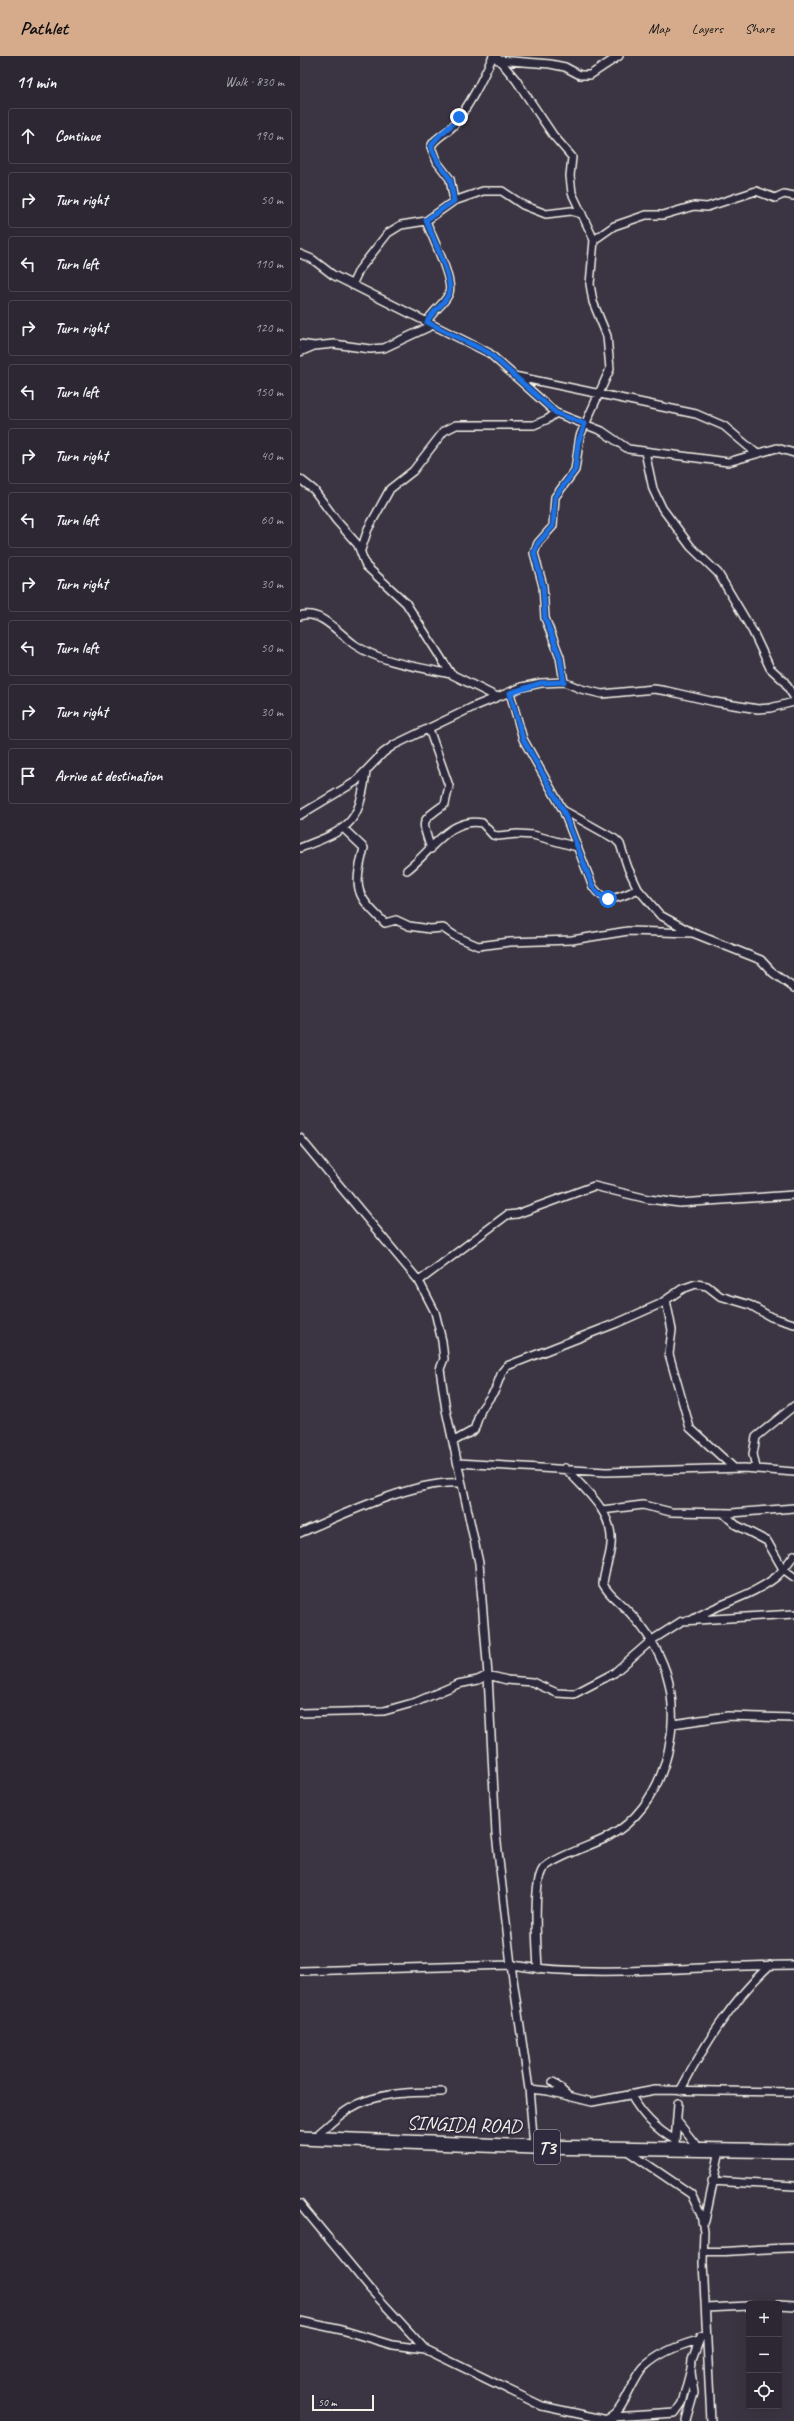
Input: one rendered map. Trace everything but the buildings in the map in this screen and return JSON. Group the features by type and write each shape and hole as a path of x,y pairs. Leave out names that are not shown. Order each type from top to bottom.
{"highway":[{"name":"SINGIDA ROAD","path":"300,2138 625,2149 675,2145 701,2150 794,2151"}],"street":[{"path":"496,57 550,64 564,67 580,75 590,75 619,56"},
{"path":"454,201 450,179 438,162 431,147 432,143 452,127 480,85 496,57"},
{"path":"496,57 516,80 553,136 570,154 572,161 571,188 594,240 590,284 592,302 608,336 610,374 585,424 578,443 575,470 555,497 553,526 538,543 534,553 543,586 545,618 560,657 564,682"},
{"path":"352,284 359,270 388,233 401,225 426,220 454,201 492,190 502,191 523,205 546,214 571,211 582,214"},
{"path":"594,240 614,226 646,214 663,215 694,206 707,208 756,191 775,198 784,194 794,196"},
{"path":"426,220 450,284 447,297 431,314 430,324"},
{"path":"300,254 312,259 333,276 352,284 489,353 556,413 602,431 628,448 645,452 728,462 777,448 794,453"},
{"path":"300,344 314,346 334,344 370,349 384,348 430,324"},
{"path":"300,352 314,346"},
{"path":"514,376 589,393 600,393 696,414 724,426 756,453"},
{"path":"361,550 368,529 390,489 413,471 444,431 456,425 534,425 548,419 556,413"},
{"path":"645,452 653,489 662,508 692,547 718,574 753,632 770,668 784,681 794,697"},
{"path":"300,479 314,490 361,550 366,566 406,603 452,674"},
{"path":"300,616 308,614 321,618 364,651 397,663 452,674 497,697"},
{"path":"300,815 355,782 383,753 429,729 497,697 541,683 564,682 581,689 602,694 654,689 758,709 770,708 794,702"},
{"path":"510,693 523,739 563,810 593,887 598,894 608,899 617,899 638,889"},
{"path":"429,729 449,786 445,804 426,818 423,825 431,849"},
{"path":"300,848 343,828 356,814 362,801 366,772"},
{"path":"563,810 615,839 620,844 628,868 638,889 660,914 693,934 760,960 773,973 794,988"},
{"path":"406,870 431,849 451,829 466,823 482,823 493,835 533,835 578,847"},
{"path":"343,828 364,848 357,874 357,889 371,909 385,923 396,920 409,926 430,929 443,928 455,936 478,946 510,942 572,940 628,931 693,934"},
{"path":"300,1138 419,1281 435,1312 442,1340 444,1359 440,1369 460,1480 479,1563 488,1675 496,1834 511,1964 529,2089 534,2147"},
{"path":"419,1281 507,1215 517,1214 592,1186 648,1199 680,1203 794,1194"},
{"path":"454,1442 474,1430 480,1413 495,1390 502,1372 507,1366 611,1325 666,1300 688,1286 696,1284 706,1286 720,1296 750,1305 771,1318 794,1324"},
{"path":"666,1300 672,1330 669,1354 690,1428 734,1468"},
{"path":"756,1468 754,1454 756,1438 794,1406"},
{"path":"458,1463 565,1468 606,1472 734,1468 756,1468 794,1472"},
{"path":"538,1969 538,1890 543,1870 554,1861 610,1836 636,1816 654,1787 662,1770 673,1724 668,1682 652,1640 638,1622 609,1593 603,1584 612,1544 609,1521 602,1510 565,1468"},
{"path":"301,1534 402,1492 431,1484 459,1483 460,1480"},
{"path":"602,1510 643,1504 671,1512 723,1513 794,1508"},
{"path":"723,1513 745,1531 767,1541 783,1569 794,1577"},
{"path":"692,1620 711,1609 765,1584 783,1569 794,1555"},
{"path":"300,1713 384,1711 416,1702 458,1684 478,1680 488,1675 507,1680 532,1682 557,1693 574,1694 614,1673 652,1640 673,1625 692,1620 794,1614"},
{"path":"673,1724 728,1716 794,1718"},
{"path":"300,1971 511,1964 538,1969 702,1968 794,1965"},
{"path":"680,2091 727,2015 754,1980 770,1965"},
{"path":"553,2082 567,2096"},
{"path":"529,2089 592,2102 655,2090 794,2092"},
{"path":"313,2139 349,2109 381,2096 416,2092 442,2092"},
{"path":"630,2094 643,2116 675,2145"},
{"path":"675,2145 678,2103"},
{"path":"677,2121 701,2150"},
{"path":"625,2149 691,2194 701,2215 704,2231"},
{"path":"710,2421 703,2252 704,2231 712,2181 720,2150"},
{"path":"712,2181 794,2186"},
{"path":"300,2204 372,2291 425,2349"},
{"path":"703,2252 719,2253 775,2247 794,2248"},
{"path":"782,2305 794,2306"},
{"path":"706,2308 746,2306"},
{"path":"300,2321 342,2330 392,2345 425,2349 542,2406 611,2419 675,2413 682,2403 699,2340 707,2327"},
{"path":"611,2419 619,2412 629,2388 645,2367 671,2348 699,2340"},
{"path":"686,2421 694,2393 692,2365"}],"route":[{"path":"459,117 452,127 432,143 431,147 432,152 450,179 454,189 454,201 446,208 426,220 450,284 450,292 447,297 431,314 427,322 489,353 556,413 585,424 578,443 576,465 573,475 558,492 553,503 553,526 538,543 534,553 534,558 543,586 542,597 545,618 560,657 564,682 541,683 522,687 510,693 523,739 552,793 563,810 593,887 603,898 608,899"}]}
